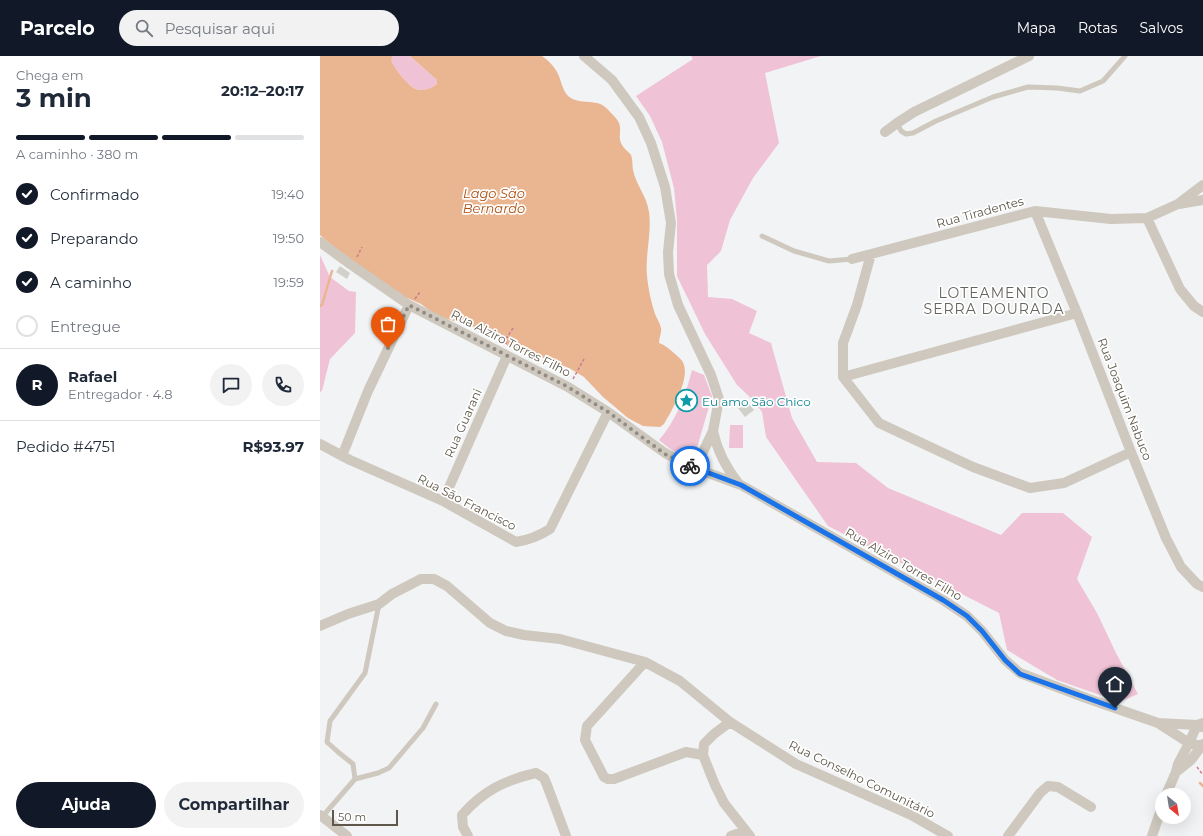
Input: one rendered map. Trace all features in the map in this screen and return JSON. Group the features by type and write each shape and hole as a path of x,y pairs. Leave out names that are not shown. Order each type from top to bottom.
{"street":[{"path":"584,56 612,80 639,117 651,143 665,187 671,223 668,252 669,274 678,305 711,375 719,399 713,431 703,452 692,467"},
{"path":"885,132 897,122 914,112 1030,56"},
{"name":"Rua Tiradentes","path":"852,259 1035,211 1111,218 1147,218 1178,204 1203,185"},
{"path":"1178,204 1203,200"},
{"name":"Rua Joaquim Nabuco","path":"1035,211 1078,313 1131,452 1166,538 1181,567 1203,587"},
{"path":"1147,218 1180,289 1194,306 1203,312"},
{"name":"Rua Alziro Torres Filho","path":"320,242 409,305 568,387 608,412 665,454 692,467 741,485 943,600 967,616 982,631 1005,660 1020,674 1158,723 1189,743 1202,745"},
{"path":"870,254 857,306 843,343 843,377 879,422 973,467 1030,488 1064,483 1131,452"},
{"path":"342,456 368,391 409,305"},
{"path":"843,377 1078,313"},
{"name":"Rua Guarani","path":"442,501 507,356"},
{"name":"Rua São Francisco","path":"320,444 342,456 442,501 516,542 540,535 550,529 608,412"},
{"path":"713,431 716,444 732,474 741,485"},
{"name":"Rua Conselho Comunitário","path":"320,626 348,614 378,604 392,594 421,579 434,578 446,586 490,623 506,631 524,635 560,639 645,662 680,681 730,722 796,764 911,814 948,836"},
{"path":"645,662 587,726 585,740 604,777 608,780 614,779 686,752 703,755"},
{"path":"730,722 704,744 703,755 724,803 748,834"},
{"name":"Rua Alziro Torres Filho","path":"1158,723 1201,725"},
{"path":"1169,788 1178,764 1201,725"},
{"path":"1176,772 1191,760 1202,745"},
{"path":"468,836 464,827 462,815 468,808 498,785 515,778 536,774 544,778 566,836"},
{"path":"1008,836 1040,793 1048,786 1058,787 1091,807"},
{"path":"321,816 347,836"},
{"path":"1152,836 1156,824"},
{"path":"731,836 748,834"}],"lane":[{"path":"897,122 901,131 906,134 913,133 936,121 993,97 1028,87 1057,88 1080,91 1104,81 1125,56"},
{"path":"762,236 794,251 829,261 852,259"},
{"path":"355,778 353,764 327,742 330,721 365,673 378,604"},
{"path":"321,816 355,778 378,773 389,768 423,728 436,704"}],"path":[{"path":"357,257 362,247"},
{"path":"507,356 506,339 513,328"},
{"path":"568,387 584,359"}],"shaded area":[{"path":"392,56 410,56 437,80 437,84 424,90 413,88 396,69 392,62"},
{"path":"691,56 821,56 765,73 779,143 753,178 730,220 721,251 707,265 708,297 732,299 757,311 749,333 771,343 792,418 817,462 856,463 888,488 1001,535 1022,513 1063,513 1092,537 1077,579 1097,613 1138,694 1120,702 1057,680 1007,650 999,613 828,526 766,437 762,412 753,400 737,385 705,334 677,276 677,220 674,188 662,142 650,116 636,96 693,59"},
{"path":"320,255 330,277 349,291 356,292 355,333 330,359 322,391 320,392"},
{"path":"692,370 704,375 712,396 697,448 689,456 676,453 659,440 665,433 680,407"},
{"path":"730,425 743,425 743,448 729,448"}],"water":[{"name":"Lago São Bernardo","path":"320,56 392,56 392,62 402,77 413,88 421,90 437,84 437,80 410,56 542,56 555,69 564,91 568,96 578,101 600,104 614,116 619,123 621,143 631,155 636,181 648,206 650,228 647,276 652,305 661,328 659,343 665,346 681,360 685,371 682,387 664,424 660,427 643,426 628,418 603,397 584,377 569,368 533,354 515,350 509,347 497,336 471,326 437,316 421,304 396,293 342,255 320,235"}],"building":[{"path":"340,266 350,273 347,279 336,272"},
{"path":"745,398 754,410 745,417 738,408 739,403"}],"waterway":[{"path":"320,306 322,305 332,271"},
{"path":"1200,783 1203,786"}],"way so far":[{"path":"388,348 409,305 568,387 608,412 665,454 690,466"}],"place":[{"name":"Eu amo São Chico","path":"686,401"}],"district":[{"name":"LOTEAMENTO SERRA DOURADA","path":"994,302"}],"route":[{"path":"690,466 741,485 943,600 967,616 982,631 1005,660 1020,674 1115,708"}]}
